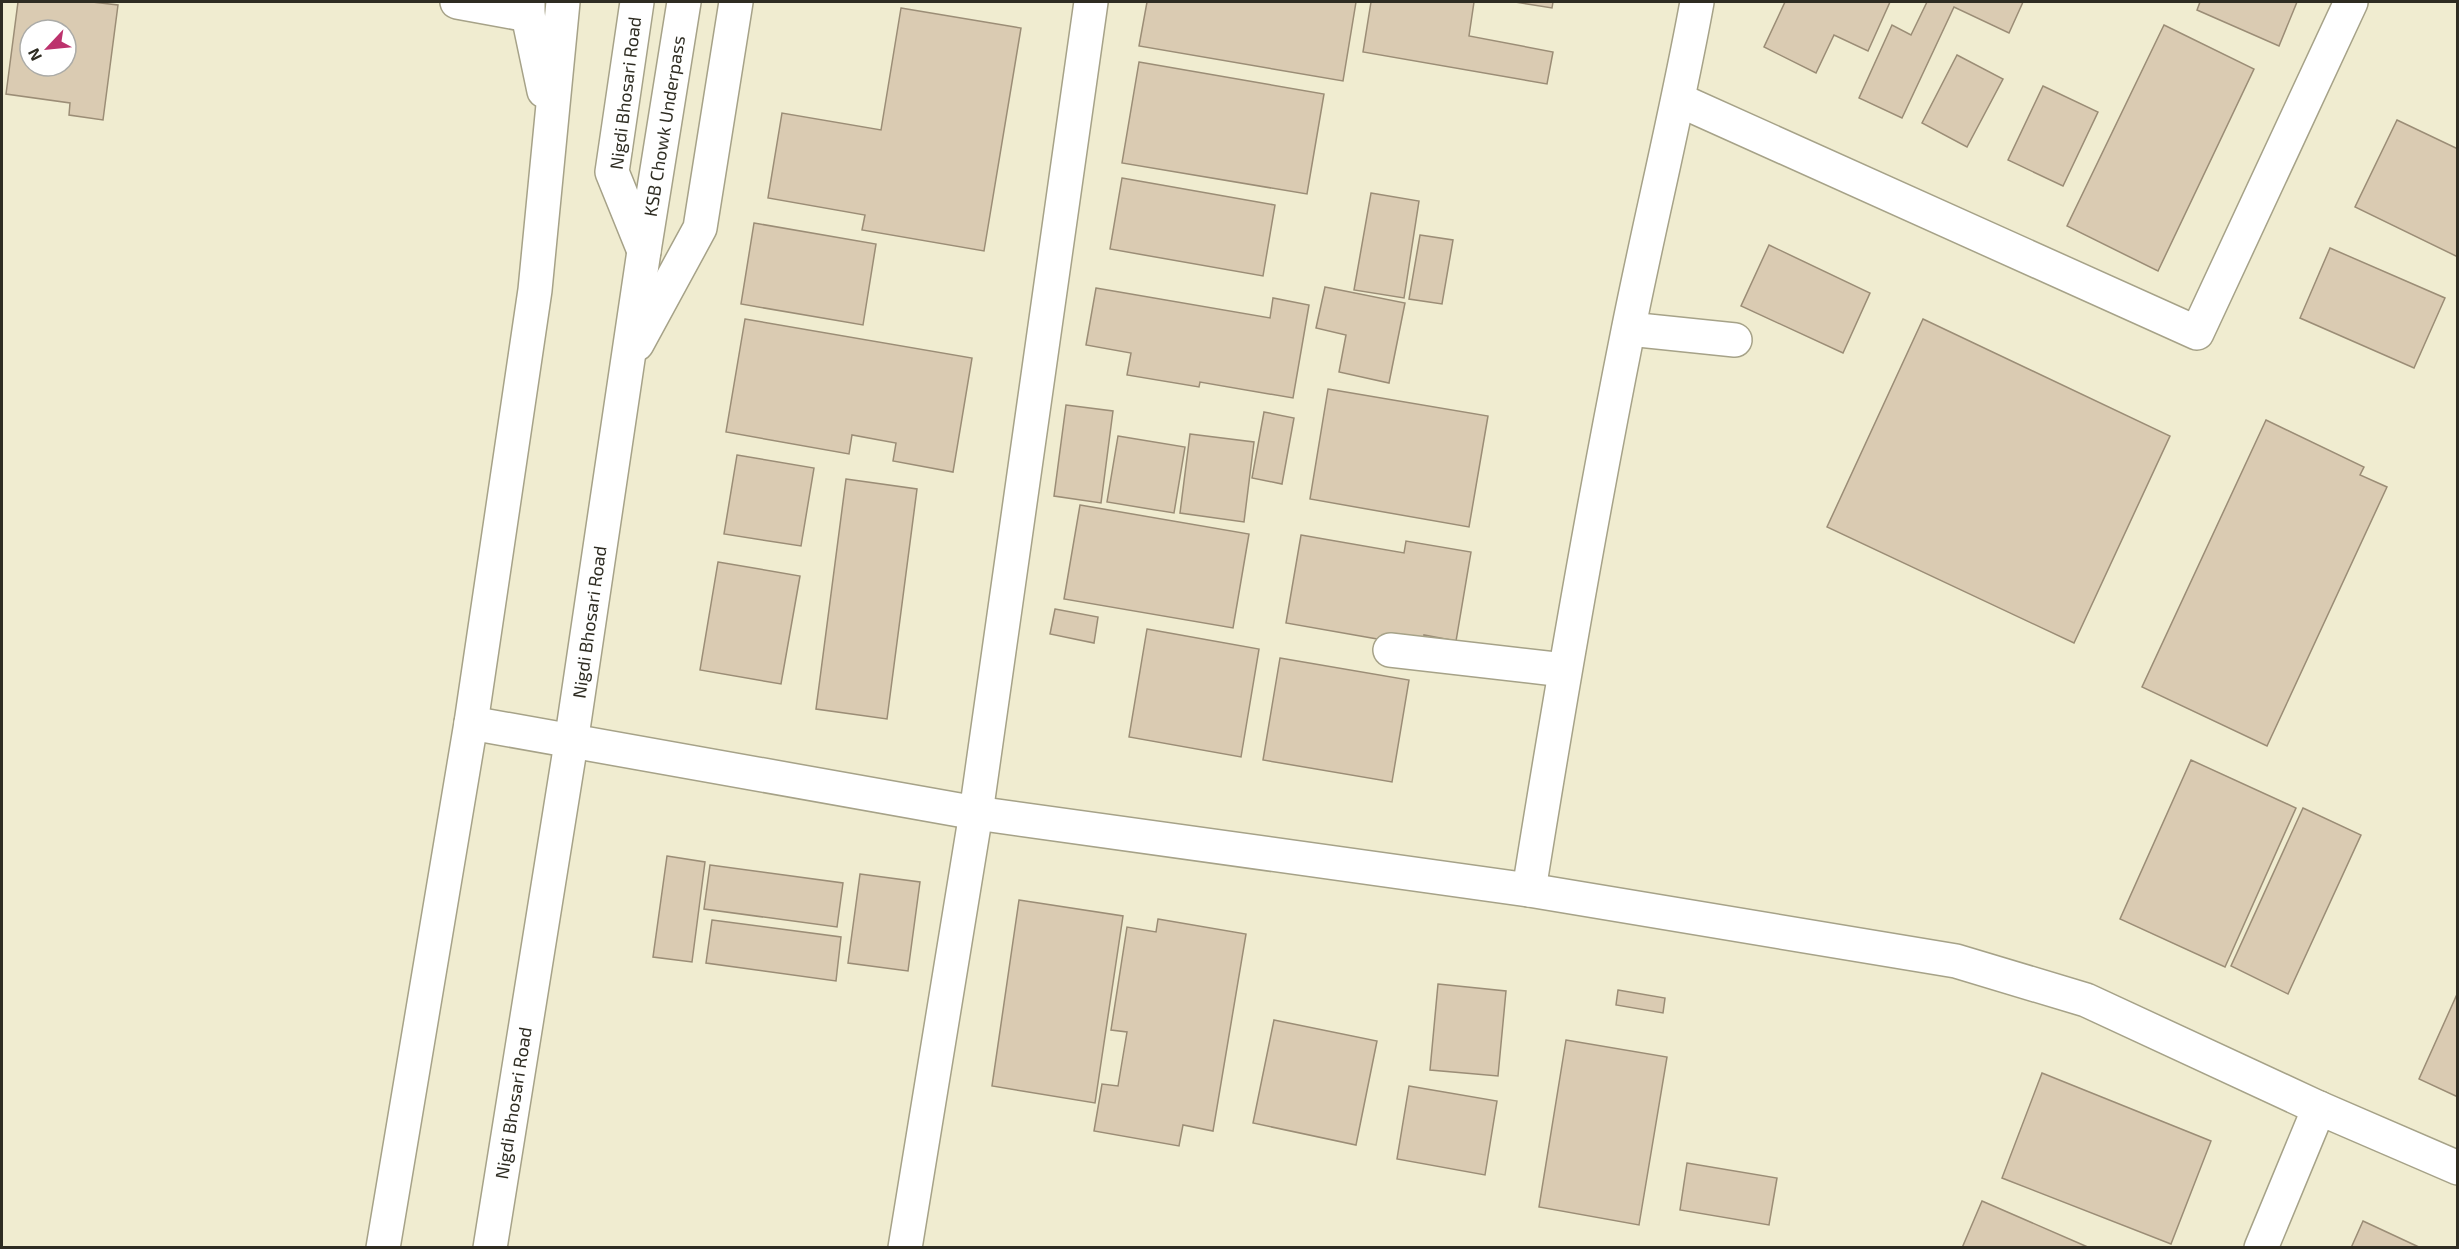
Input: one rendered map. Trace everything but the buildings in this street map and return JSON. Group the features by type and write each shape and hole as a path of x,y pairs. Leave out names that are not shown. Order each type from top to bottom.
{"main road":[{"path":"457,2 528,8 550,122"},
{"path":"383,1248 471,723 535,290 563,2"},
{"name":"Nigdi Bhosari Road","path":"490,1248 571,743 644,250 612,171 637,2"},
{"name":"KSB Chowk Underpass","path":"644,250 684,2"},
{"path":"627,362 700,228 736,2"},
{"path":"904,1248 976,813 1091,2"},
{"path":"1529,890 1564,670 1629,329 1679,100 1697,2"},
{"path":"1679,100 2197,333 2351,2"},
{"path":"1629,329 1736,340"},
{"path":"1390,650 1564,670"},
{"path":"471,723 571,743 976,813 1529,890 1956,961 2086,1000 2319,1108 2457,1168"},
{"path":"2261,1248 2319,1108"}]}
